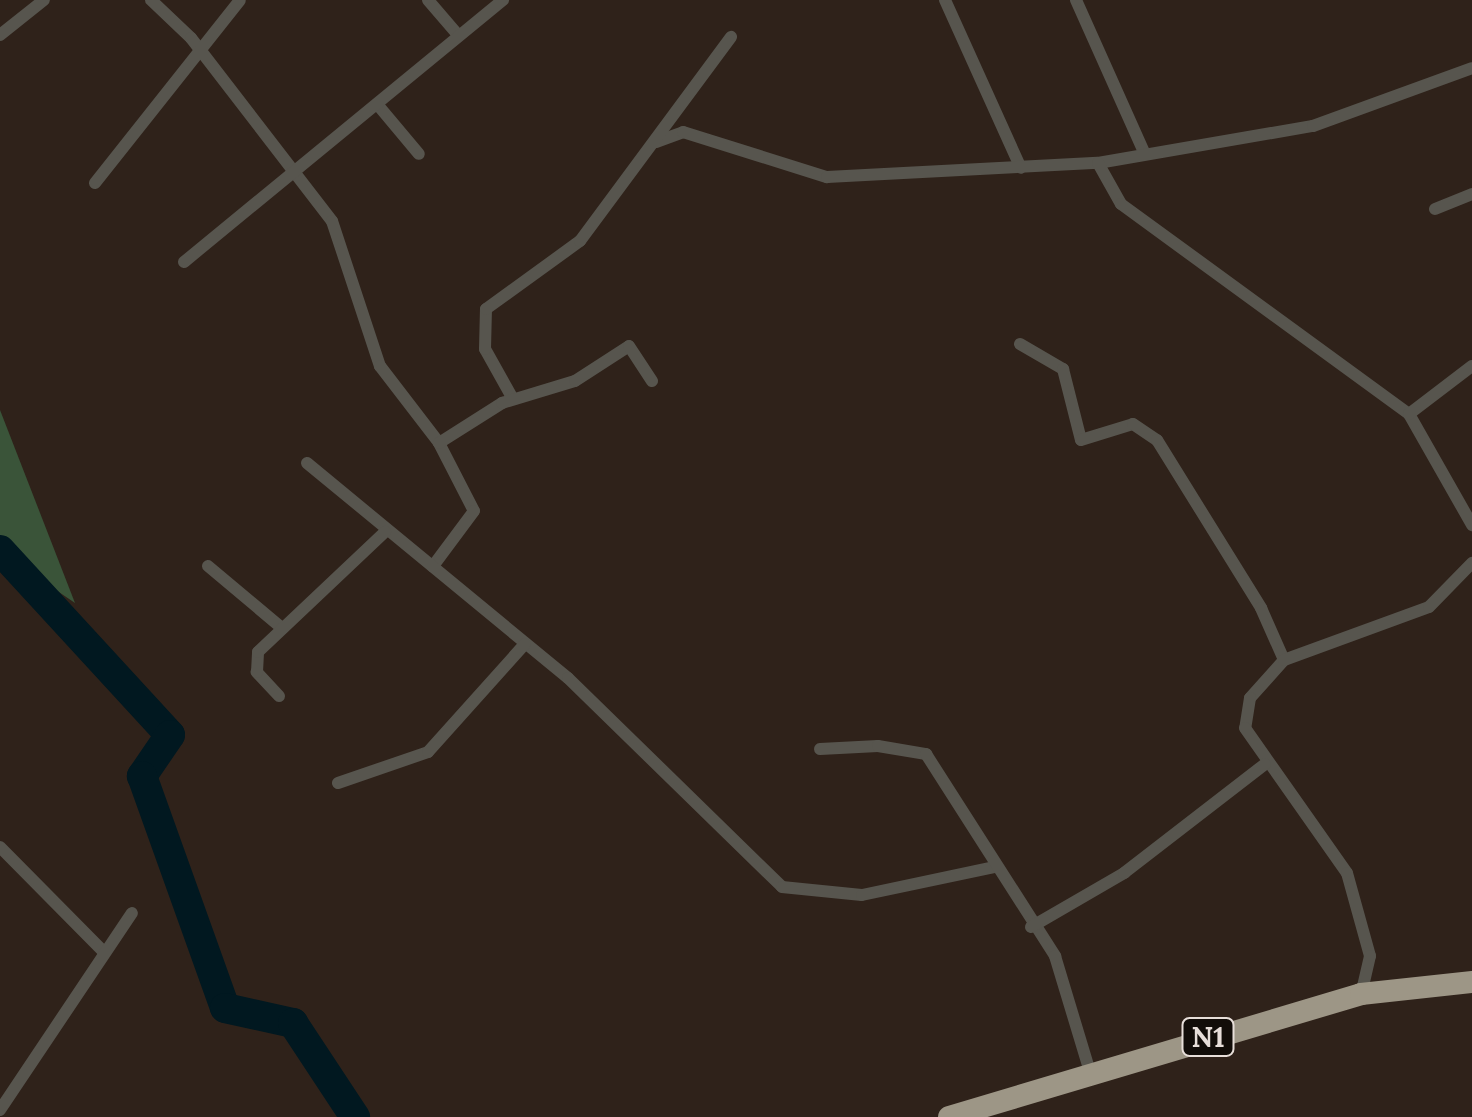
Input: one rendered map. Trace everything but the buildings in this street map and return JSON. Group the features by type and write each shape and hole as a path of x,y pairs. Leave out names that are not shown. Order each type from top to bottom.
{"highway":[{"name":"N1","path":"949,1117 1361,994 1472,982"}],"street":[{"path":"0,35 44,0"},
{"path":"151,0 199,48 332,222 380,366 439,443 474,511 432,566"},
{"path":"95,183 170,96 199,48 240,0"},
{"path":"428,0 458,35"},
{"path":"184,262 503,0"},
{"path":"945,0 1022,168"},
{"path":"1076,0 1144,152"},
{"path":"513,399 485,349 486,308 570,252 731,38"},
{"path":"656,142 684,132 827,177 1098,163 1144,152 1314,126 1472,68"},
{"path":"377,104 418,154"},
{"path":"1098,163 1121,204 1408,414 1472,525"},
{"path":"1435,209 1472,194"},
{"path":"1020,344 1063,369 1082,440 1134,424 1157,440 1284,660"},
{"path":"439,443 513,399 575,380 629,346 652,381"},
{"path":"1408,414 1472,366"},
{"path":"307,463 385,532 525,644 782,887 862,895 995,867"},
{"path":"279,696 255,659 282,628 385,532"},
{"path":"1361,994 1370,956 1347,872 1265,764 1244,713 1284,660 1429,607 1472,563"},
{"path":"208,566 282,628"},
{"path":"338,783 428,752 525,644"},
{"path":"820,749 878,746 926,754 1031,926 1055,956 1091,1075"},
{"path":"1031,926 1124,872 1265,764"},
{"path":"0,848 104,952"},
{"path":"0,1110 132,914"}],"green space":[{"path":"0,410 75,603 0,552"}],"waterway":[{"path":"0,550 170,735 142,776 225,1008 293,1023 355,1117"}]}
